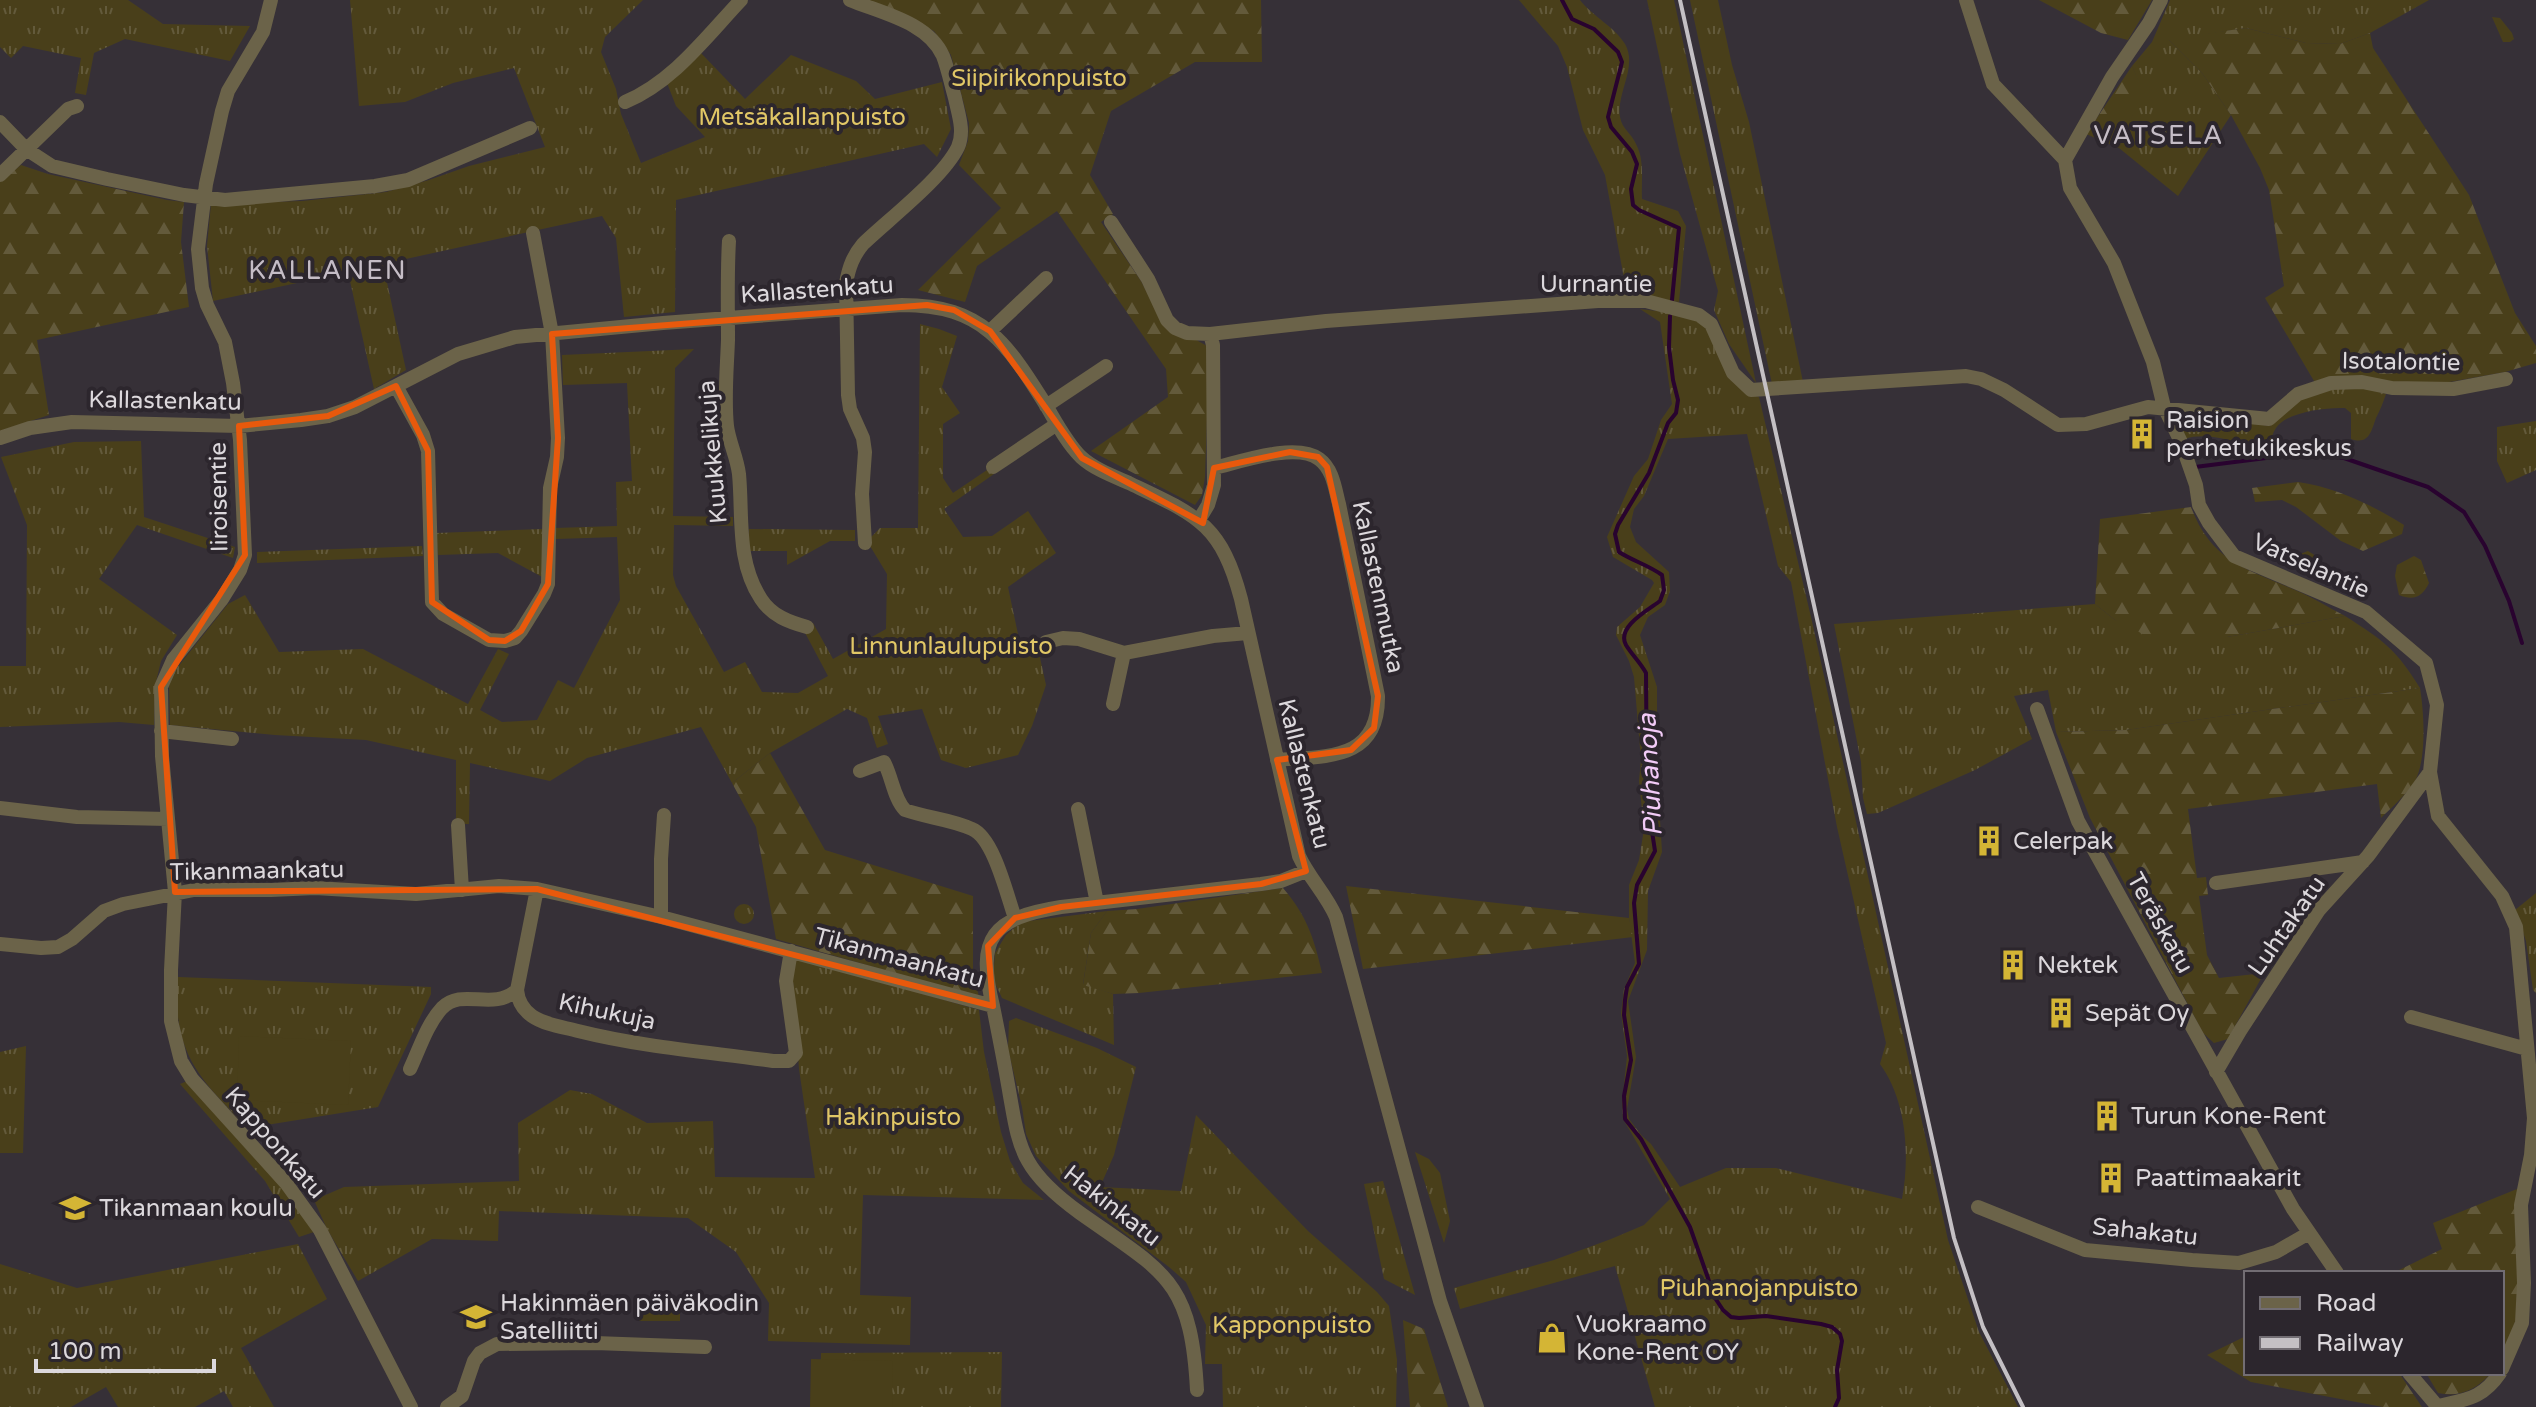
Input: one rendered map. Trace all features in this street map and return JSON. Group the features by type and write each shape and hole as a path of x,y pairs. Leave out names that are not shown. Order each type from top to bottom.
{"street":[{"name":"Iiroisentie","path":"175,892 161,731 161,687 173,660 222,599 240,570 245,555 239,426 225,342 207,305 198,270 200,223 228,91 263,32 271,0"},
{"path":"625,102 646,93 666,79 741,0"},
{"path":"850,0 915,27 932,40 943,56 961,131 957,147 937,176 853,256 846,283 850,409 863,438 865,452 862,494 865,543"},
{"path":"1966,0 1993,84 2065,160 2112,77 2161,0"},
{"path":"0,175 68,109 77,106"},
{"path":"0,122 26,149 63,169 204,198 251,199 408,180 530,128"},
{"name":"Vatselantie","path":"2065,160 2070,188 2114,263 2153,362 2164,407 2181,442 2196,485 2199,505 2234,556 2366,612 2426,663 2437,705 2430,772 2438,816 2502,896 2516,927 2534,1118 2530,1187 2521,1205 2522,1323 2504,1365"},
{"name":"Uurnantie","path":"1111,222 1148,279 1167,320 1187,333 1210,334 1326,321 1598,301 1646,301 1699,315 1711,324 1733,373 1751,390 1966,376 2004,390 2058,425 2086,424 2148,407 2164,407"},
{"path":"396,386 423,435 428,451 432,602 443,614 489,640 515,638 548,584 550,488 558,438 552,334 533,233"},
{"name":"Kuukkelikuja","path":"729,241 727,426 739,473 745,563 768,609 792,623 807,627"},
{"path":"990,331 1046,278"},
{"name":"Kallastenkatu","path":"0,438 30,428 72,422 239,426 328,416 355,407 478,346 515,337 847,308 927,305 954,310 990,331 1018,363 1082,458 1199,520 1224,550 1234,571 1295,840 1306,871"},
{"path":"1199,520 1214,485 1213,345 1210,334"},
{"path":"1046,406 1106,366"},
{"name":"Isotalontie","path":"2164,407 2269,419 2298,394 2331,383 2362,382 2392,388 2453,389 2506,379"},
{"path":"993,467 1057,424"},
{"name":"Kallastenmutka","path":"1214,468 1274,454 1304,453 1318,457 1334,482 1339,504 1378,696 1378,712 1374,728 1364,742 1351,750 1334,755 1277,760"},
{"path":"1046,642 1063,638 1079,639 1124,653 1213,636 1248,633"},
{"path":"1113,704 1124,653"},
{"name":"Teräskatu","path":"2037,709 2078,821 2293,1209 2336,1271"},
{"path":"161,731 232,739"},
{"path":"860,771 884,762 892,777 899,804 905,810 968,827 980,834 989,846 1015,918 1043,910 1281,881 1306,871 1328,899 1336,917 1440,1301 1477,1407"},
{"name":"Luhtakatu","path":"2216,1072 2319,910 2363,862 2430,772"},
{"path":"0,808 77,817 168,819"},
{"path":"1078,809 1097,903"},
{"path":"661,917 664,815"},
{"path":"458,825 462,890"},
{"path":"2216,883 2363,862"},
{"name":"Tikanmaankatu","path":"0,944 58,947 104,911 175,892 315,888 416,894 499,886 537,889 661,917 993,1006 986,970 988,946 994,934 1015,918"},
{"path":"410,1069 443,1007 455,1000 468,998 498,1001 510,997 517,990 537,889"},
{"name":"Kapponkatu","path":"175,892 171,1021 181,1061 205,1095 301,1201 320,1230 411,1407"},
{"name":"Kihukuja","path":"517,990 523,1008 540,1021 553,1025 603,1037 782,1062 789,1061 796,1053 786,981 791,951"},
{"name":"Hakinkatu","path":"993,1006 1017,1130 1029,1163 1070,1205 1150,1263 1173,1286 1190,1326 1197,1390"},
{"path":"2411,1017 2527,1049"},
{"name":"Sahakatu","path":"1978,1207 2085,1250 2192,1260 2239,1263 2276,1252 2309,1233"},
{"path":"447,1407 462,1396 474,1361 480,1353 497,1344 705,1347"},
{"path":"2411,1375 2438,1406"},
{"name":"Vatselantie","path":"2438,1406 2482,1402 2498,1375"}],"highlighted area":[{"path":"927,305 954,310 990,331 1082,458 1203,523 1214,468 1290,452 1318,457 1327,467 1378,696 1374,728 1351,750 1277,760 1306,871 1261,884 1061,907 1015,918 988,946 993,1006 537,889 175,892 161,687 245,555 239,426 328,416 396,386 428,451 432,602 489,640 505,641 521,631 548,584 558,438 552,334"}],"green space":[{"path":"0,0 128,0 163,24 250,26 230,61 125,39 94,53 86,95 75,93 81,58 23,46 11,58 0,47"},
{"name":"Metsäkallanpuisto","path":"350,0 643,0 605,37 601,52 641,163 705,137 676,106 667,83 700,52 745,99 791,55 856,81 875,99 942,82 951,129 937,157 924,144 676,200 675,312 624,317 616,238 602,216 383,264 406,370 374,389 348,272 213,301 207,246 211,204 302,201 386,192 469,166 545,147 514,68 453,83 405,102 359,106"},
{"name":"Siipirikonpuisto","path":"866,0 1261,0 1262,62 1195,62 1111,111 1090,175 1113,214 1101,222 1141,281 1161,320 1207,346 1205,477 1202,495 1195,505 1091,451 1168,397 1166,369 1057,211 977,266 965,302 918,290 1001,208 959,165 968,141 969,123 951,55 934,31"},
{"path":"1519,0 1580,0 1625,44 1629,62 1620,117 1639,151 1642,199 1678,211 1686,226 1679,302 1627,295 1605,175 1583,130 1567,67 1558,46"},
{"path":"1647,0 1674,0 1756,383 1729,344 1714,310 1718,291 1680,154"},
{"path":"1690,0 1718,0 1732,65 1749,122 1803,382 1772,384"},
{"path":"2039,0 2152,0 2128,40 2101,33"},
{"path":"2170,0 2429,0 2370,33 2340,44 2306,43 2246,28 2169,40 2202,73 2231,115 2178,196 2119,148 2142,91 2132,66 2152,42"},
{"path":"2492,17 2500,18 2514,39 2503,42"},
{"path":"2246,28 2306,43 2340,44 2370,33 2373,48 2469,195 2515,313 2536,346 2536,363 2449,382 2392,384 2362,378 2314,381 2265,298 2284,286 2269,190 2260,168 2231,115 2202,73 2168,39"},
{"path":"2132,66 2143,91 2119,148 2086,134"},
{"path":"21,165 48,174 184,202 181,242 189,307 37,340 49,415 0,431 0,181"},
{"name":"Piuhanojanpuisto","path":"1640,309 1682,315 1702,324 1730,376 1746,392 1759,397 1811,617 1948,1240 1979,1332 2018,1407 1655,1407 1615,1266 1460,1309 1454,1288 1554,1260 1611,1239 1644,1225 1670,1199 1623,1119 1622,1103 1627,1056 1621,1013 1624,989 1635,963 1629,918 1629,885 1639,860 1644,829 1634,677 1616,635 1617,627 1640,607 1654,583 1613,557 1607,537 1634,476 1648,459 1661,420 1672,404 1660,322","holes":["1747,434 1778,566 1791,582 1837,827 1886,1043 1880,1064 1901,1112 1906,1147 1902,1199 1776,1168 1726,1168 1680,1187 1651,1144 1629,1119 1627,1109 1636,1057 1628,1001 1647,950 1648,891 1662,852 1657,772 1657,687 1640,635 1648,617 1665,605 1670,591 1669,572 1636,542 1630,527 1634,509 1644,496 1668,439"]},
{"name":"Linnunlaulupuisto","path":"920,324 957,336 942,387 960,413 943,424 943,478 953,493 990,468 994,474 944,509 963,537 992,536 1028,511 1056,553 1008,587 1019,639 1037,644 1046,685 1018,755 966,768 941,760 922,709 878,716 888,744 877,748 867,718 847,709 770,753 732,783 701,727 587,758 550,781 470,763 469,824 456,824 456,760 366,740 170,725 169,685 177,668 228,604 245,595 279,652 363,649 468,704 498,649 509,654 480,710 502,722 537,720 558,680 574,688 620,600 617,537 556,539 555,528 617,526 616,482 632,481 627,383 563,385 562,355 694,349 675,368 673,516 733,517 733,526 674,525 673,575 676,586 724,672 745,662 762,692 798,693 828,676 803,629 813,623 833,659 886,629 887,574 867,541 880,528 918,528"},
{"path":"2364,388 2386,394 2371,432 2362,440 2351,439 2351,413 2345,408 2328,408 2288,418 2276,428 2264,451 2214,437 2184,439 2169,412 2270,426 2299,400 2332,389"},
{"path":"2536,421 2536,470 2507,483 2497,461 2497,427"},
{"path":"141,441 144,517 235,547 233,558 137,525 99,579 177,635 161,661 155,686 154,725 119,722 0,727 0,666 26,666 27,525 1,457 74,442"},
{"path":"2298,482 2326,488 2366,504 2404,525 2402,534 2363,551 2341,541 2282,500 2255,502 2252,488"},
{"path":"2191,507 2209,540 2232,561 2345,616 2227,637 2186,639 2143,634 2115,620 2095,604 2100,519"},
{"path":"542,529 546,564 544,578 498,553 438,555 436,533"},
{"path":"749,529 855,530 855,541 830,541 787,565 787,551 748,551"},
{"path":"422,546 423,556 257,563 257,552"},
{"path":"2308,551 2316,556 2321,565 2314,572 2298,571 2296,563 2300,554"},
{"path":"2414,556 2421,560 2429,583 2420,595 2409,598 2399,595 2395,576 2397,565"},
{"path":"2095,604 2115,620 2227,637 2345,616 2388,646 2420,688 2126,730 2056,732 2048,690 2014,696 2032,739 1975,770 1878,813 1867,814 1861,762 1834,624"},
{"path":"2420,688 2424,735 2419,772 2408,791 2381,818 2377,784 2188,809 2197,878 2206,877 2208,895 2199,896 2207,955 2219,978 2264,973 2228,1039 2214,1043 2203,1033 2090,818 2056,732 2126,730"},
{"path":"770,753 825,850 973,896 973,971 979,997 776,939 756,827 732,783"},
{"path":"1346,886 1629,918 1633,937 1363,969"},
{"path":"1283,888 1308,928 1322,973 1139,993 1113,994 1083,985 1091,933 1107,911"},
{"path":"2536,893 2536,993 2526,941 2515,910"},
{"path":"740,904 748,904 754,914 748,924 740,924 734,918 734,910"},
{"path":"1107,911 1091,933 1083,984 1113,994 1114,1045 1002,998 993,979 995,953 1006,935 1021,922"},
{"name":"Hakinpuisto","path":"794,957 979,1010 984,1052 1010,1161 1023,1183 1044,1200 863,1195 860,1295 911,1297 910,1345 768,1341 769,1303 736,1252 688,1218 499,1211 498,1241 432,1239 358,1281 327,1229 314,1200 344,1187 519,1181 518,1123 570,1090 592,1094 647,1123 713,1121 715,1177 815,1178 799,1069 792,967"},
{"path":"178,977 431,987 431,994 378,1107 248,1128 215,1094 192,1062 179,1025"},
{"name":"Kapponpuisto","path":"1016,1018 1097,1048 1136,1067 1114,1155 1100,1187 1181,1191 1196,1115 1308,1231 1377,1292 1389,1306 1397,1360 1396,1407 1223,1407 1222,1364 1205,1364 1206,1325 1186,1282 1069,1191 1036,1156 1026,1134 1008,1049 1009,1021"},
{"path":"239,1036 351,1041 348,1105 237,1100"},
{"path":"26,1046 23,1153 0,1153 0,1052"},
{"path":"192,1079 320,1230 299,1237 265,1181 180,1084"},
{"path":"1415,1152 1429,1159 1440,1173 1450,1221 1444,1243"},
{"path":"1383,1181 1415,1295 1384,1279 1364,1184"},
{"path":"2517,1189 2517,1317 2504,1351 2504,1271 2397,1271 2442,1249 2433,1223"},
{"path":"298,1244 327,1299 241,1348 274,1407 233,1407 224,1391 195,1407 118,1407 106,1387 71,1407 0,1407 0,1264 77,1288"},
{"path":"639,1298 680,1298 680,1321 639,1321"},
{"path":"1403,1320 1424,1329 1448,1407 1410,1407"},
{"path":"2244,1337 2244,1375 2400,1375 2422,1407 2383,1407 2251,1382 2207,1355"},
{"path":"1002,1352 1001,1407 820,1407 821,1353"},
{"path":"811,1359 893,1361 892,1407 810,1407"},
{"path":"2427,1375 2489,1375 2474,1388 2461,1393 2438,1393"}],"waterway":[{"name":"Piuhanoja","path":"1562,0 1572,19 1594,29 1618,52 1622,62 1608,117 1611,127 1632,152 1637,164 1631,189 1633,205 1679,228 1672,300"},
{"name":"Piuhanoja","path":"1670,316 1669,347 1678,400 1676,413 1668,423 1649,473 1615,534 1619,552 1662,575 1664,590 1660,601 1629,626 1624,638 1646,673 1647,799 1655,851 1637,885 1634,903 1639,964 1627,987 1625,1000 1624,1015 1631,1060 1624,1096 1625,1119 1641,1139 1690,1227 1715,1298 1723,1310 1731,1317 1766,1316 1821,1324 1832,1327 1840,1334 1842,1341 1837,1370 1839,1398 1835,1407"},
{"path":"2195,467 2306,453 2344,458 2428,487 2464,512 2485,546 2509,601 2522,643"}],"railway":[{"path":"1680,0 1954,1238 1983,1327 2023,1407"}],"place":[{"name":"Raision perhetukikeskus","path":"2142,434"},
{"name":"Celerpak","path":"1989,841"},
{"name":"Nektek","path":"2013,965"},
{"name":"Sepät Oy","path":"2061,1013"},
{"name":"Turun Kone-Rent","path":"2107,1116"},
{"name":"Paattimaakarit","path":"2111,1178"},
{"name":"Tikanmaan koulu","path":"75,1208"},
{"name":"Hakinmäen päiväkodin Satelliitti","path":"476,1317"},
{"name":"Vuokraamo Kone-Rent OY","path":"1552,1338"}],"district":[{"name":"VATSELA","path":"2159,135"},
{"name":"KALLANEN","path":"328,270"}]}
